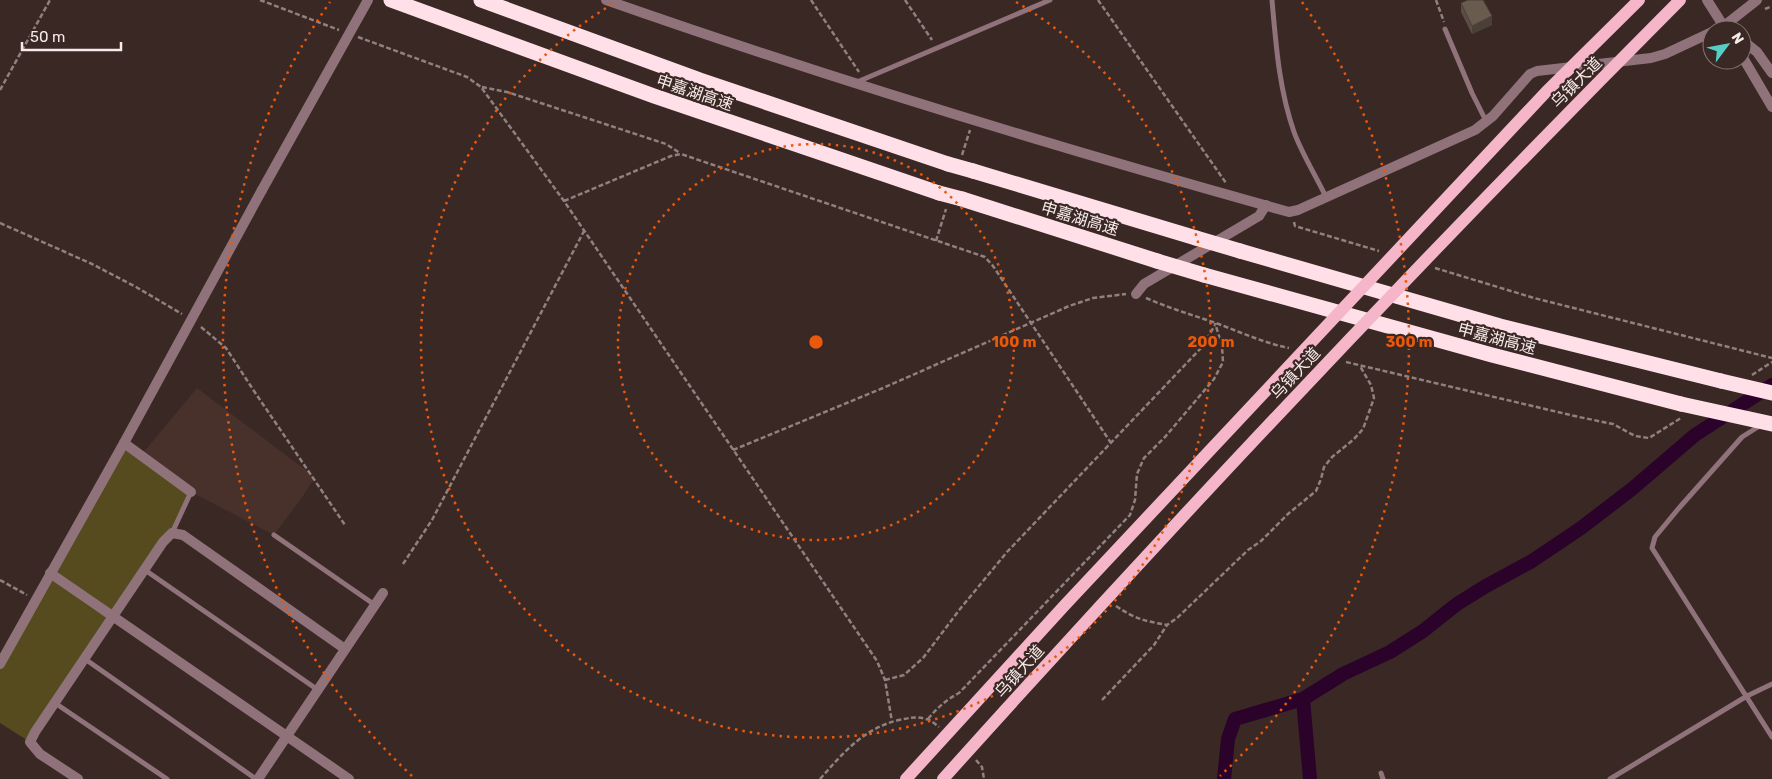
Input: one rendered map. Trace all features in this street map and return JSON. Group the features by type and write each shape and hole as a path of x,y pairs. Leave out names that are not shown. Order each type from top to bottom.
{"highway":[{"name":"申嘉湖高速","path":"390,0 672,102 939,193 1157,261 1682,410 1772,424"},
{"name":"申嘉湖高速","path":"481,0 709,83 948,164 1500,326 1772,393"}],"main road":[{"name":"乌镇大道","path":"906,779 1070,599 1546,92 1639,0"},
{"name":"乌镇大道","path":"943,779 1092,614 1324,365 1576,104 1680,0"}],"street":[{"path":"0,664 368,0"},
{"path":"606,0 859,81 932,109 1098,159 1289,212 1326,198 1466,135 1493,116 1530,74 1651,58 1665,54 1702,37"},
{"path":"1707,0 1719,20"},
{"path":"1734,20 1757,0"},
{"path":"1752,48 1772,73"},
{"path":"1750,70 1772,107"},
{"path":"1136,294 1144,284 1259,216 1266,205"},
{"path":"124,443 191,492"},
{"path":"78,779 40,754 30,742 144,569 163,542 172,533 183,535 345,649"},
{"path":"50,573 349,779"},
{"path":"257,779 383,593"}],"lane":[{"path":"859,81 1050,0"},
{"path":"1272,0 1279,73 1285,104 1295,134 1326,198"},
{"path":"1445,29 1486,121"},
{"path":"1772,418 1742,437 1655,537 1652,548 1772,737"},
{"path":"172,533 191,492"},
{"path":"274,535 375,605"},
{"path":"144,569 318,690"},
{"path":"84,659 257,779"},
{"path":"1610,779 1747,696 1772,684"},
{"path":"55,702 167,779"},
{"path":"1381,773 1383,779"}],"path":[{"path":"0,90 50,0"},
{"path":"260,0 347,33"},
{"path":"812,0 859,81"},
{"path":"905,0 937,47"},
{"path":"1098,0 1226,183"},
{"path":"1436,0 1445,29"},
{"path":"356,36 467,77 481,87 564,201 877,660 885,680 892,722"},
{"path":"481,87 507,92 666,144 681,154 985,257 993,266 1110,443"},
{"path":"564,201 671,156 681,154"},
{"path":"1289,212 1296,226 1381,252"},
{"path":"0,223 136,286 190,319 226,348 345,525"},
{"path":"403,564 432,520 584,231"},
{"path":"1429,266 1534,298 1772,358"},
{"path":"733,450 1093,298 1136,294 1171,309 1215,323 1266,343 1294,350"},
{"path":"885,680 904,675 923,658 1007,552 1202,347 1215,323"},
{"path":"928,719 936,708 948,698 959,693 1130,515 1135,500 1137,474 1144,458 1165,437 1214,379 1223,362 1222,346 1215,323"},
{"path":"1341,360 1613,424 1635,436 1649,438 1682,410"},
{"path":"1752,375 1772,362"},
{"path":"1102,700 1154,645 1167,625 1177,618 1248,550 1261,541 1289,513 1316,491 1324,467 1332,457 1363,429 1374,398 1371,385 1360,365"},
{"path":"1071,576 1078,581"},
{"path":"0,580 36,600"},
{"path":"1114,605 1129,615 1142,620 1167,625"},
{"path":"820,779 852,746 871,730 892,722 914,717 928,719 943,729"},
{"path":"976,760 982,767 984,779"}],"shaded area":[{"path":"197,388 315,477 274,535 191,492 141,455"},
{"path":"124,443 191,492 172,533 30,742 0,723 0,664"}],"building":[{"path":"1468,0 1483,0 1492,16 1472,26 1461,3"}],"waterway":[{"path":"1224,779 1228,739 1235,719 1303,699 1343,674 1390,652 1423,631 1457,604 1532,561 1581,528 1632,489 1695,435 1772,385"},
{"path":"1303,699 1310,779"}]}
